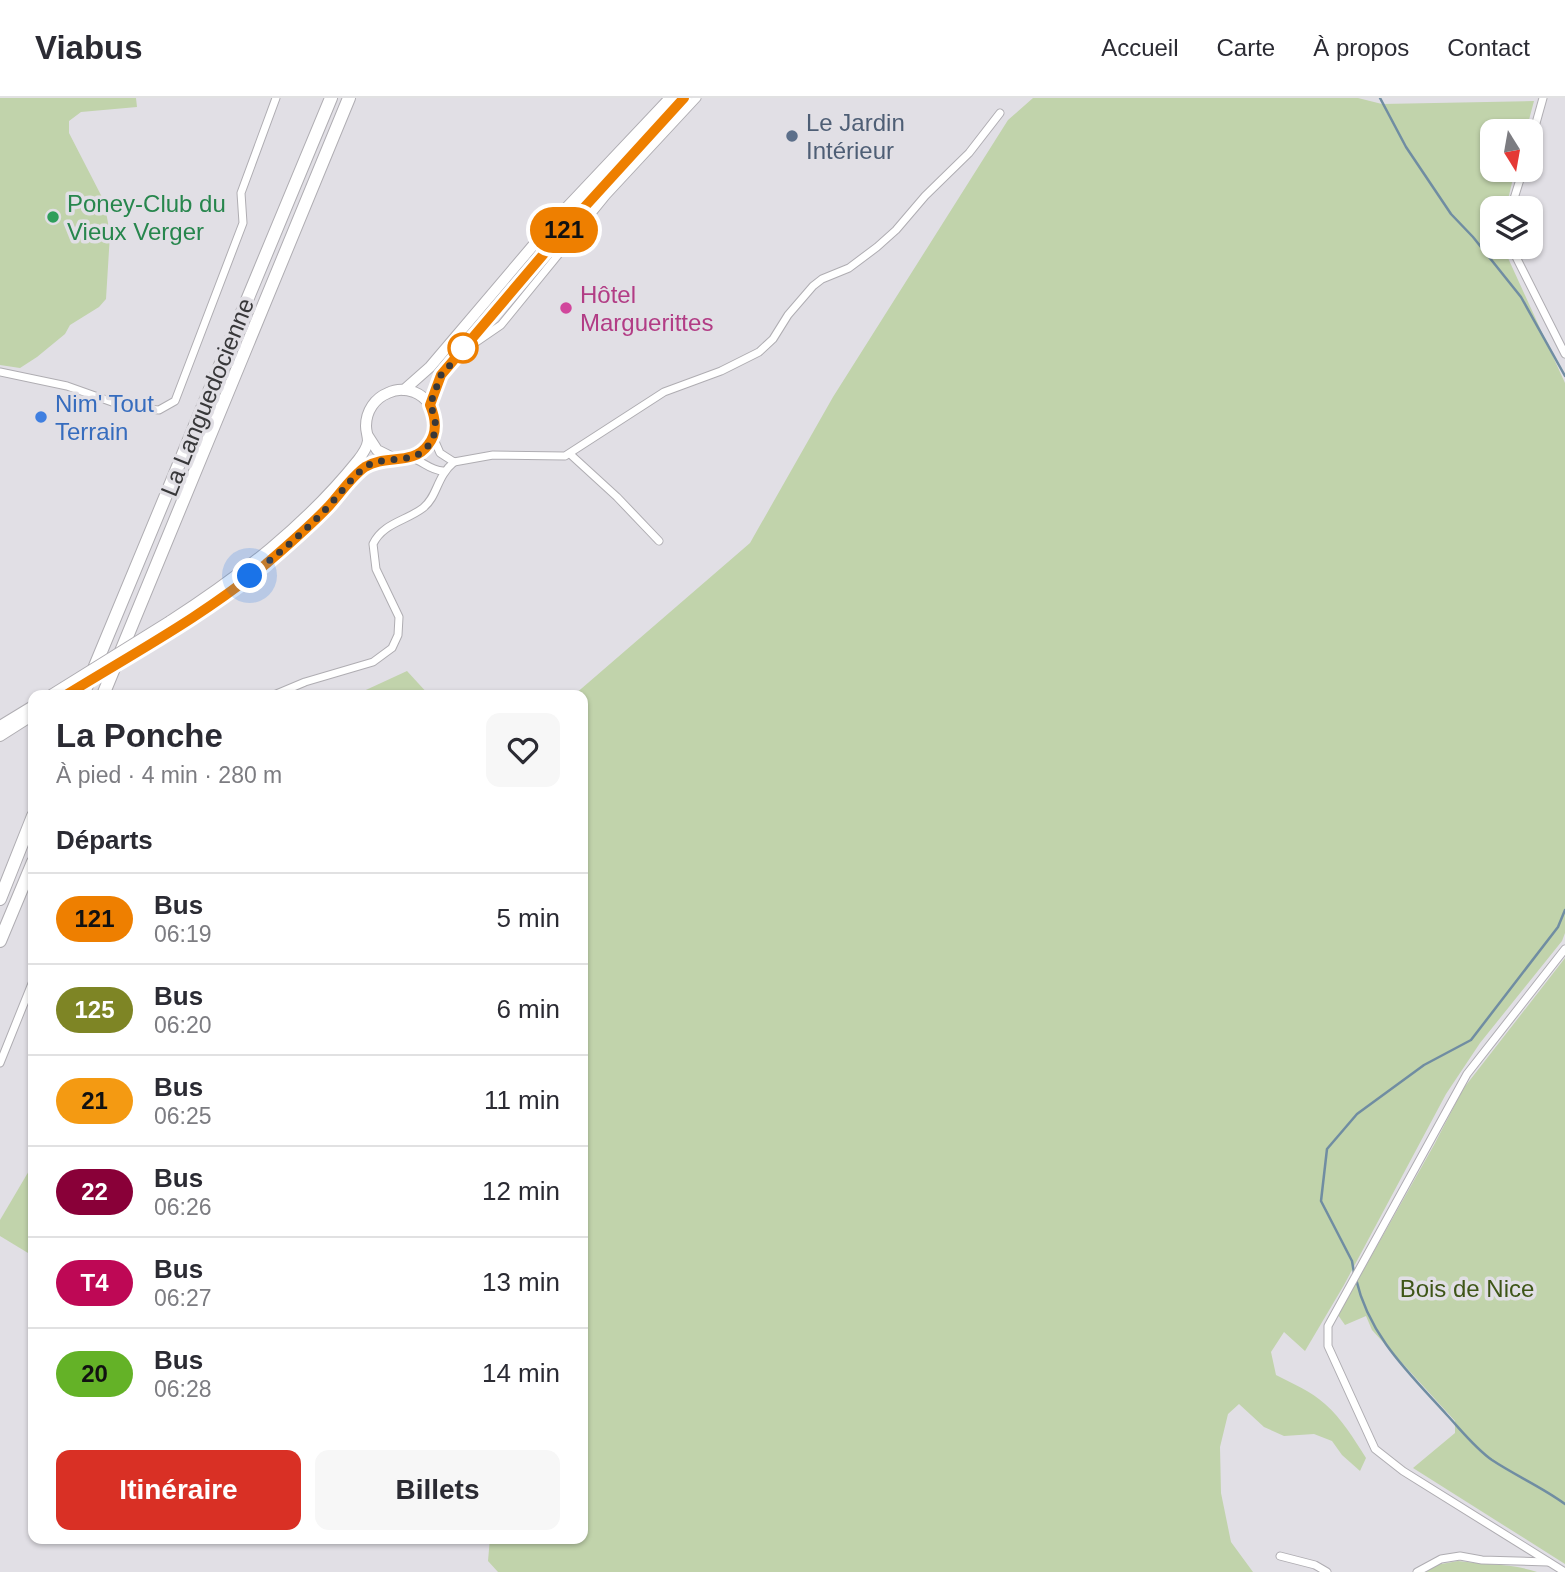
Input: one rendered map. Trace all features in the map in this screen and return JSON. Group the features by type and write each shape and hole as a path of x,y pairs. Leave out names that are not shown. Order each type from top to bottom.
{"highway":[{"name":"La Languedocienne","path":"85,690 331,98"},
{"name":"La Languedocienne","path":"105,690 349,98"},
{"path":"0,899 28,829"},
{"path":"0,941 28,874"}],"main road":[{"path":"74,690 169,627 247,568 300,523 361,456 367,445 368,412 374,402 382,395 404,390 430,367 553,222 670,98"},
{"path":"430,405 441,375 455,358 570,223 684,98"},
{"path":"60,690 222,597 311,525 363,469 377,462 405,459 424,451 433,437 435,421 430,405 423,398 404,390"},
{"path":"367,435 377,450 385,456 405,459"},
{"path":"0,726 28,709"},
{"path":"0,736 28,718"}],"street":[{"path":"0,372 67,386 112,402 151,410 164,408 175,401 243,222 241,192 276,98"},
{"path":"455,358 501,325 607,195 697,98"},
{"path":"1537,119 1543,98"},
{"path":"286,690 373,663 392,648 398,635 399,617 376,569 373,544 383,530 420,510 429,502 443,471 454,462 493,455 556,458 570,454 664,393 721,371 759,352 773,339 788,315 817,282 849,268 896,230 970,153 1000,113"},
{"path":"1517,259 1565,354"},
{"path":"433,437 440,453 454,462"},
{"path":"570,454 617,497 659,541"},
{"path":"405,459 418,460 430,470 443,471"},
{"path":"1565,949 1467,1074 1328,1326 1328,1346 1375,1449 1403,1471 1565,1572"},
{"path":"0,1063 28,993"},
{"path":"1280,1556 1315,1565 1327,1572"},
{"path":"1417,1572 1441,1559 1460,1556 1482,1560 1549,1562"}],"green space":[{"name":"Poney-Club du Vieux Verger","path":"0,98 136,98 137,107 81,112 69,121 69,133 104,201 110,234 106,299 99,307 70,325 65,334 20,368 0,365"},
{"path":"1033,98 1358,98 1382,104 1534,101 1529,119 1480,119 1480,182 1512,182 1509,196 1480,196 1480,259 1508,259 1565,383 1565,933 1562,941 1480,1043 1446,1094 1344,1285 1305,1351 1284,1332 1271,1352 1276,1375 1320,1399 1342,1423 1366,1458 1360,1471 1342,1455 1332,1441 1314,1434 1284,1436 1264,1427 1239,1404 1228,1414 1220,1447 1221,1493 1231,1542 1253,1572 498,1572 488,1561 489,1544 588,1544 588,690 580,690 750,543 833,397 1008,120"},
{"path":"407,671 424,690 366,690"},
{"name":"Bois de Nice","path":"1565,958 1565,1564 1413,1468 1455,1433 1455,1421 1372,1330 1366,1316 1345,1325 1338,1315 1463,1089"},
{"path":"28,1172 28,1253 0,1236 0,1220"},
{"path":"1458,1561 1537,1572 1426,1572 1436,1565"}],"waterway":[{"path":"1380,98 1406,147 1451,214 1521,297 1565,376"},
{"path":"1354,1273 1352,1261 1321,1201 1327,1149 1357,1114 1424,1065 1471,1040 1558,927 1565,910"},
{"path":"1356,1279 1362,1299 1380,1336 1468,1439 1492,1460 1565,1504"}],"bus line":[{"name":"121","path":"74,690 238,586 311,525 363,469 377,462 409,458 424,451 435,429 434,413 430,405 441,375 570,223 684,98"}],"place":[{"name":"Le Jardin Intérieur","path":"792,136"},
{"name":"Poney-Club du Vieux Verger","path":"53,217"},
{"name":"Hôtel Marguerittes","path":"566,308"},
{"name":"Nim' Tout Terrain","path":"41,417"}],"route":[{"path":"250,576 311,525 363,469 377,462 409,458 424,451 435,429 434,413 430,405 441,375 463,348"}]}
